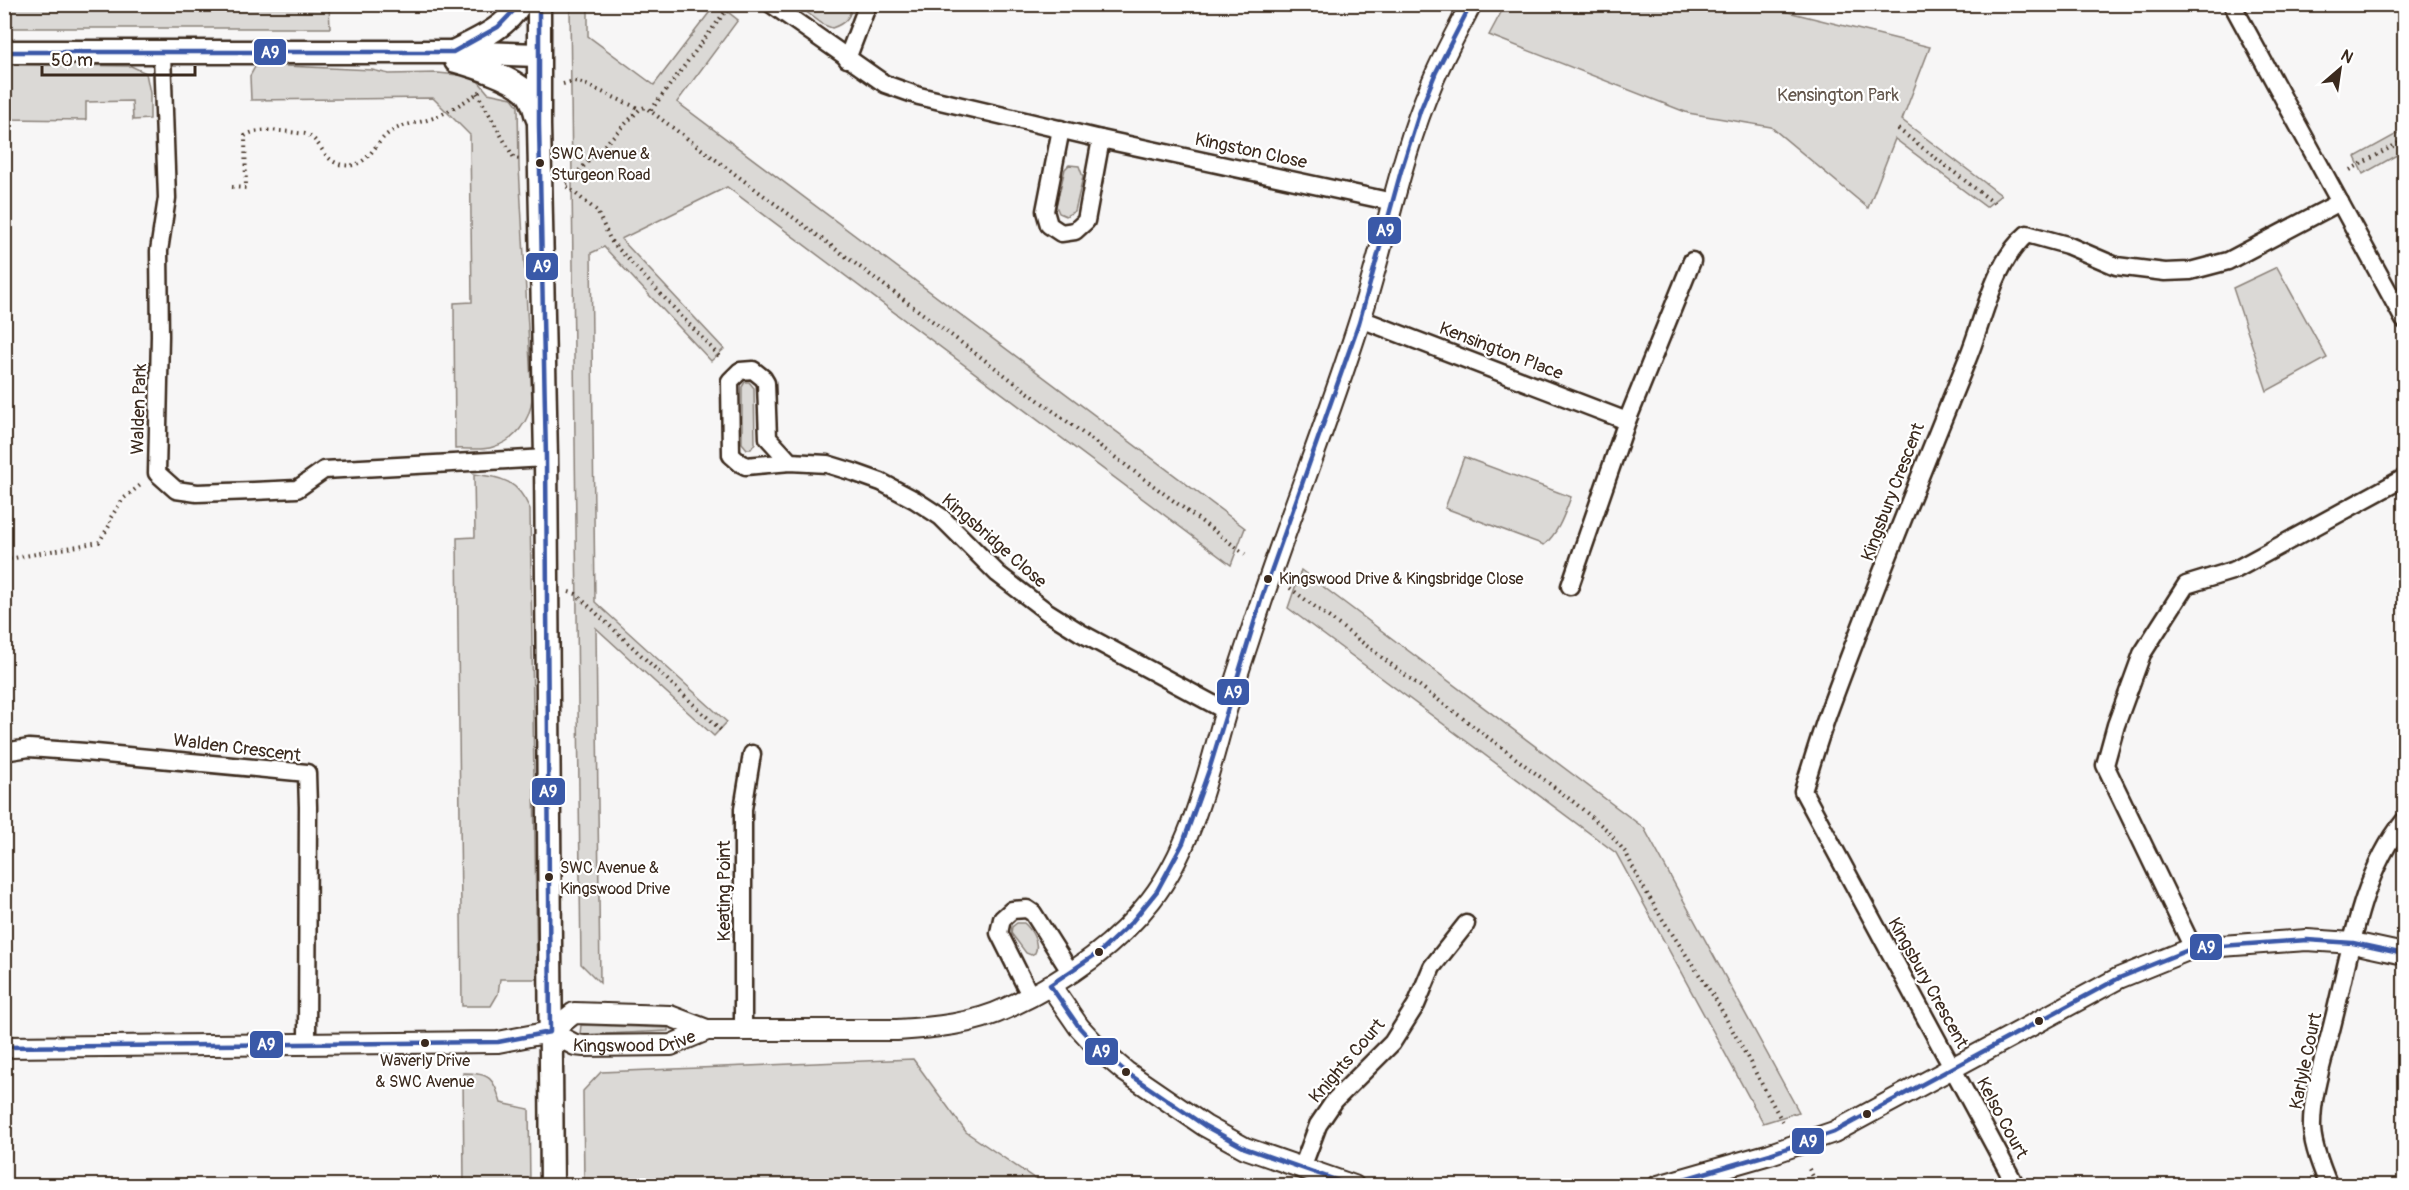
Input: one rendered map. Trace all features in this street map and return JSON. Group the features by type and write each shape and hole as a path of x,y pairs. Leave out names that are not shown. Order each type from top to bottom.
{"main road":[{"path":"453,52 483,37 502,23 520,4"},
{"path":"540,4 538,55 546,458 552,1185"},
{"path":"4,52 425,54 453,52 538,55"},
{"path":"425,54 483,68 525,90 532,100 539,125"}],"street":[{"name":"Kingston Close","path":"771,4 885,84 919,96 1101,139 1393,202"},
{"path":"848,59 868,4"},
{"name":"Kingswood Drive","path":"708,1030 670,1016 574,1013 550,1032 575,1046 671,1044 708,1030 897,1030 928,1028 976,1019 1006,1009 1071,973 1123,932 1154,896 1183,846 1193,818 1269,573 1334,400 1393,202 1432,83 1472,4"},
{"path":"2232,4 2404,320"},
{"name":"Walden Park","path":"162,53 167,198 159,250 157,473 176,490 197,493 254,491 297,489 324,470 546,458"},
{"path":"1061,129 1045,211 1049,225 1061,233 1075,231 1086,221 1101,139"},
{"name":"Kingsbury Crescent","path":"1953,1069 1803,791 1829,710 2005,259 2026,234 2067,245 2116,266 2165,272 2190,272 2228,261 2340,202"},
{"path":"1570,586 1627,421 1692,261"},
{"name":"Kensington Place","path":"1360,319 1627,421"},
{"name":"Kingsbridge Close","path":"790,462 768,438 767,390 764,378 753,370 740,371 730,381 728,388 731,455 740,463 746,466 790,462 827,464 881,482 915,500 941,518 998,574 1046,611 1081,633 1226,711"},
{"path":"2193,948 2105,765 2116,724 2142,654 2186,585 2235,570 2404,478"},
{"name":"Walden Crescent","path":"4,752 29,748 307,773 307,1043"},
{"name":"Keating Point","path":"743,1029 743,809 752,754"},
{"name":"Karlyle Court","path":"2329,1185 2322,1170 2312,1130 2316,1089 2353,943 2377,866 2404,821"},
{"path":"1030,995 999,933 1002,919 1012,910 1019,908 1033,913 1071,973"},
{"name":"Knights Court","path":"1302,1167 1318,1125 1335,1100 1392,1043 1416,1005 1432,967 1466,924"},
{"path":"1658,1185 1770,1154 1834,1131 2119,978 2193,948 2284,941 2353,943 2404,954"},
{"path":"1050,985 1079,1027 1100,1050 1126,1072 1205,1126 1235,1142 1354,1185"},
{"path":"4,1047 498,1042 550,1032"},
{"name":"Kelso Court","path":"1953,1069 2016,1185"}],"path":[{"path":"651,110 731,4"},
{"path":"563,84 574,81 593,87 616,100 640,109"},
{"path":"232,187 246,188 245,136 248,134 261,132 311,135 324,154 332,161 350,165 368,158 381,139 392,130 406,124 434,118 484,88"},
{"path":"477,93 514,158 526,160"},
{"path":"719,356 611,241 597,211 565,185 640,109 645,107 1245,554"},
{"path":"1898,129 1994,203"},
{"path":"2350,170 2404,140"},
{"path":"4,560 99,542 111,523 109,520 123,499 157,473"},
{"path":"1290,588 1582,808 1618,841 1661,917 1693,962 1716,1000 1782,1121"},
{"path":"569,592 576,594 723,732"},
{"path":"1809,1169 1818,1185"}],"green space":[{"path":"5,4 329,5 330,28 5,28"},
{"name":"Kensington Park","path":"1769,4 1788,12 1930,47 1902,120 2001,195 1986,207 1895,139 1868,208 1771,127 1688,113 1489,35 1505,5"},
{"path":"570,5 588,5 588,36 654,85 715,5 719,5 738,20 677,102 1245,528 1231,565 727,187 621,239 724,349 711,361 604,247 591,253 595,602 727,722 714,736 596,628 600,983 581,964"},
{"path":"797,5 851,5 846,20 832,28 824,25"},
{"path":"5,64 131,66 146,73 150,93 150,119 133,120 132,101 86,102 86,120 5,119"},
{"path":"264,65 372,70 389,74 438,73 469,76 479,82 488,93 512,98 518,106 519,167 532,399 525,422 508,440 489,448 455,449 454,303 472,302 470,135 433,98 251,100 250,76 255,67"},
{"path":"2404,130 2404,151 2363,174 2355,157"},
{"path":"1069,165 1079,166 1083,177 1075,211 1066,216 1059,213 1056,206 1065,169"},
{"path":"2277,267 2327,358 2267,391 2233,288"},
{"path":"745,382 749,382 754,388 755,443 751,449 747,449 742,443 742,387"},
{"path":"1464,457 1571,497 1557,529 1544,545 1445,508"},
{"path":"474,474 508,482 520,492 530,509 537,979 500,979 498,994 491,1006 462,1006 457,538 475,537"},
{"path":"1301,570 1644,828 1799,1112 1763,1123 1616,853 1288,608"},
{"path":"1017,923 1024,923 1032,932 1036,941 1035,953 1031,955 1026,953 1011,933 1012,927"},
{"path":"581,1025 668,1028 668,1031 583,1035 580,1034"},
{"path":"913,1059 966,1132 1044,1185 584,1185 583,1091 601,1072"},
{"path":"463,1073 480,1074 490,1079 501,1103 529,1109 530,1185 464,1185"}],"transit line":[{"name":"A9","path":"4,52 453,52 498,27 520,4"},
{"name":"A9","path":"4,1047 498,1042 550,1032 546,458 539,125 539,4"},
{"name":"A9","path":"1353,1186 1245,1148 1205,1126 1126,1072 1100,1050 1079,1027 1050,985 1101,951 1131,923 1157,891 1183,843 1209,770 1262,597 1359,323 1420,111 1436,72 1471,4"},
{"name":"A9","path":"1660,1186 1770,1154 1834,1132 2119,978 2193,948 2307,940 2353,943 2404,954"}],"place":[{"name":"SWC Avenue & Sturgeon Road","path":"540,163"},
{"name":"Kingswood Drive & Kingsbridge Close","path":"1268,579"},
{"name":"SWC Avenue & Kingswood Drive","path":"549,877"},
{"name":"Waverly Drive & SWC Avenue","path":"425,1043"}]}
